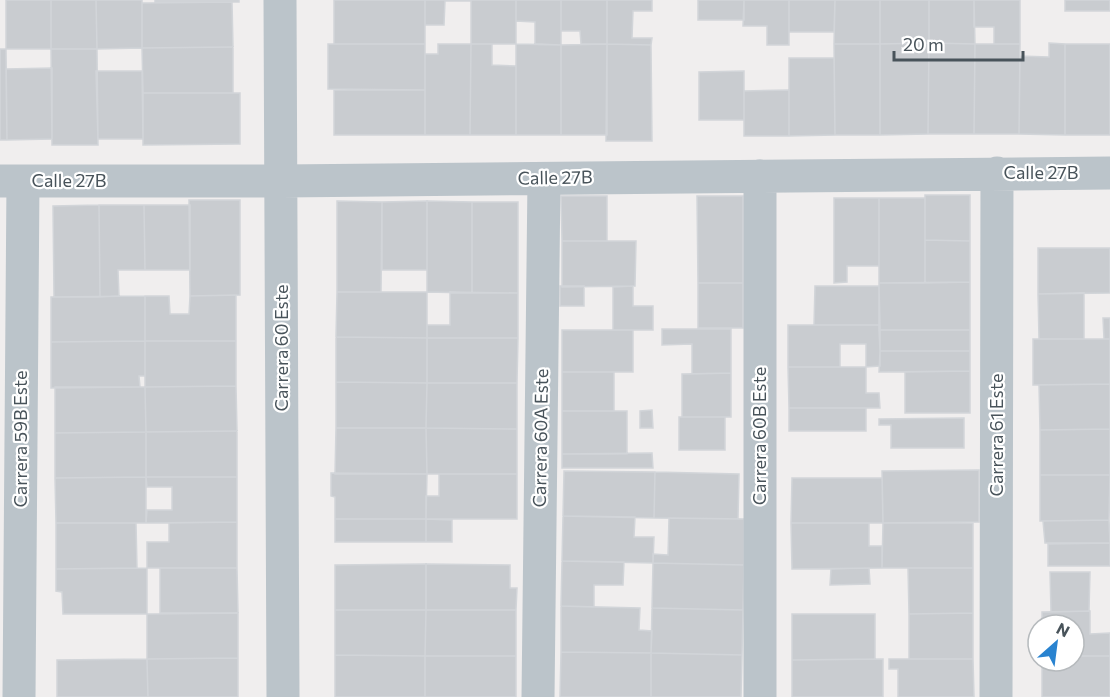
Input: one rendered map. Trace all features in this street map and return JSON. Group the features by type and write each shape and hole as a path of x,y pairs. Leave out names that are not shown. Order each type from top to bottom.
{"street":[{"name":"Carrera 60 Este","path":"280,0 283,697"},
{"name":"Carrera 61 Este","path":"996,697 997,173"},
{"name":"Calle 27B","path":"11,181 282,181 1110,173"},
{"name":"Carrera 60B Este","path":"760,176 760,697"},
{"name":"Carrera 60A Este","path":"538,697 544,178"},
{"name":"Carrera 59B Este","path":"11,181 19,697"}],"building":[{"path":"6,0 51,0 51,49 6,49"},
{"path":"51,0 96,0 97,49 51,49"},
{"path":"96,0 142,0 142,48 97,49"},
{"path":"155,0 239,0 239,2 155,2"},
{"path":"334,0 425,0 425,44 334,44"},
{"path":"425,0 471,1 445,1 444,25 425,25"},
{"path":"471,0 516,0 516,44 471,44"},
{"path":"516,0 561,0 561,45 535,44 535,22 516,21"},
{"path":"561,0 607,0 607,44 581,44 580,31 561,31"},
{"path":"607,0 652,0 652,11 633,11 632,38 652,38 651,45 607,44"},
{"path":"698,0 744,0 744,20 698,20"},
{"path":"744,0 789,0 789,45 767,45 767,26 743,26"},
{"path":"789,0 835,0 834,32 789,32"},
{"path":"835,0 880,0 880,44 834,44"},
{"path":"880,0 929,0 929,43 880,44"},
{"path":"929,0 974,0 975,44 929,43"},
{"path":"974,0 1020,0 1020,44 994,44 994,27 974,27"},
{"path":"1065,0 1110,0 1110,11 1065,11"},
{"path":"232,2 233,47 142,48 142,3"},
{"path":"929,43 928,134 880,135 880,44"},
{"path":"929,43 975,44 974,134 928,134"},
{"path":"1049,43 1065,44 1065,135 1019,134 1020,56 1049,57"},
{"path":"328,44 425,44 425,90 328,89"},
{"path":"438,44 471,44 470,135 425,135 425,54 438,54"},
{"path":"471,44 492,44 492,65 516,66 516,135 470,135"},
{"path":"516,44 561,45 561,135 516,135"},
{"path":"607,44 607,135 561,135 561,45"},
{"path":"607,44 651,45 652,141 606,141"},
{"path":"834,44 880,44 880,135 835,135"},
{"path":"975,44 1020,44 1019,134 974,134"},
{"path":"1065,44 1110,44 1110,135 1065,135"},
{"path":"233,47 233,93 143,93 142,48"},
{"path":"0,49 6,49 7,140 0,140"},
{"path":"51,49 97,49 98,145 52,145"},
{"path":"789,58 834,58 835,135 789,136"},
{"path":"52,68 52,139 7,140 6,69"},
{"path":"96,71 142,71 143,139 98,139"},
{"path":"744,71 744,120 699,120 699,72"},
{"path":"334,90 425,90 425,135 334,135"},
{"path":"789,90 789,136 744,136 744,91"},
{"path":"143,93 240,93 240,144 143,145"},
{"path":"925,195 970,195 970,241 925,240"},
{"path":"561,196 607,196 607,241 562,241"},
{"path":"697,196 743,196 743,283 698,283"},
{"path":"834,198 879,198 879,266 847,266 847,282 834,283"},
{"path":"879,198 925,198 925,283 879,283"},
{"path":"189,200 240,200 240,295 190,296"},
{"path":"337,201 382,202 381,292 337,292"},
{"path":"427,201 472,202 472,293 427,292"},
{"path":"427,201 427,270 382,270 382,202"},
{"path":"472,202 518,202 518,293 472,293"},
{"path":"99,205 144,205 145,270 118,270 119,296 100,297"},
{"path":"99,205 100,297 54,297 53,206"},
{"path":"144,205 190,205 190,270 145,270"},
{"path":"925,240 970,241 970,282 925,283"},
{"path":"562,241 636,241 635,286 562,287"},
{"path":"1038,248 1110,248 1110,293 1038,294"},
{"path":"970,282 970,330 879,330 879,283"},
{"path":"698,283 743,283 743,328 698,328"},
{"path":"560,286 584,286 584,306 560,306"},
{"path":"633,286 633,306 653,306 653,330 613,330 613,287"},
{"path":"815,286 879,286 880,325 814,325"},
{"path":"337,292 427,292 427,338 336,337"},
{"path":"450,292 518,293 518,338 427,338 427,325 450,325"},
{"path":"1084,293 1084,339 1039,339 1038,294"},
{"path":"236,295 236,341 145,341 145,296 169,296 170,314 189,314 190,296"},
{"path":"145,296 145,341 51,342 51,297"},
{"path":"1103,318 1110,318 1110,339 1104,339"},
{"path":"788,325 880,325 880,366 866,367 866,344 840,344 840,367 788,367"},
{"path":"662,329 731,329 731,373 692,374 692,344 662,345"},
{"path":"562,330 633,330 633,372 562,372"},
{"path":"879,330 970,330 970,351 880,351"},
{"path":"336,337 427,338 427,383 336,382"},
{"path":"427,338 518,338 517,383 427,383"},
{"path":"1033,339 1110,339 1110,384 1033,385"},
{"path":"145,341 145,376 139,376 140,387 51,388 51,342"},
{"path":"145,341 236,341 236,386 145,387"},
{"path":"880,351 970,351 970,371 879,372"},
{"path":"788,367 866,367 866,393 879,393 880,408 789,408"},
{"path":"970,371 970,413 905,413 905,372"},
{"path":"562,372 614,372 614,411 562,411"},
{"path":"731,373 731,417 682,417 682,374"},
{"path":"336,382 427,383 426,428 336,428"},
{"path":"427,383 517,383 517,429 426,428"},
{"path":"1110,384 1110,429 1040,430 1039,385"},
{"path":"236,386 237,431 146,432 145,387"},
{"path":"55,387 145,387 146,432 55,433"},
{"path":"789,408 866,408 866,431 789,431"},
{"path":"652,410 653,428 640,428 640,411"},
{"path":"562,411 627,411 627,454 562,454"},
{"path":"679,417 725,417 725,450 679,450"},
{"path":"964,418 964,448 891,448 891,425 879,425 879,419"},
{"path":"336,428 426,428 427,474 335,474"},
{"path":"426,428 517,429 517,474 427,474"},
{"path":"1110,429 1110,475 1040,475 1040,430"},
{"path":"237,431 237,477 146,477 146,432"},
{"path":"146,432 146,477 55,478 55,433"},
{"path":"652,453 653,468 562,468 562,454"},
{"path":"979,470 979,522 883,523 882,471"},
{"path":"564,471 655,472 654,518 563,516"},
{"path":"655,472 739,474 738,519 654,518"},
{"path":"331,473 427,474 426,519 335,519 335,497 331,496"},
{"path":"439,474 517,474 517,519 426,519 426,496 439,496"},
{"path":"1040,475 1110,475 1109,520 1040,521"},
{"path":"146,477 237,477 237,522 146,523 147,510 172,510 172,487 147,487"},
{"path":"146,477 146,523 56,523 55,478"},
{"path":"792,478 882,478 883,523 791,523"},
{"path":"563,516 635,517 634,537 654,537 653,563 562,561"},
{"path":"669,518 744,519 744,565 653,563 653,554 668,555"},
{"path":"335,519 426,519 426,542 335,542"},
{"path":"426,519 452,520 452,542 426,542"},
{"path":"1109,520 1110,543 1045,543 1043,521"},
{"path":"237,522 237,568 147,568 147,542 169,542 169,523"},
{"path":"56,523 136,523 137,568 56,569"},
{"path":"791,523 869,523 869,546 882,546 882,568 792,569"},
{"path":"883,523 973,523 973,568 882,568"},
{"path":"1110,543 1110,566 1048,566 1048,544"},
{"path":"562,561 624,562 623,585 594,585 594,607 561,606"},
{"path":"653,563 744,565 743,610 652,608"},
{"path":"426,564 510,565 510,588 517,588 516,610 426,610"},
{"path":"426,564 426,610 335,610 335,565"},
{"path":"147,568 147,614 63,614 62,592 56,591 56,569"},
{"path":"160,568 237,568 238,613 160,613"},
{"path":"869,568 870,584 830,585 831,569"},
{"path":"908,568 973,568 973,613 909,614"},
{"path":"1050,572 1090,572 1089,611 1051,612"},
{"path":"561,606 640,608 639,630 652,631 651,653 561,652"},
{"path":"652,608 743,610 742,655 651,653"},
{"path":"335,610 426,610 425,656 335,655"},
{"path":"426,610 516,610 516,656 425,656"},
{"path":"1090,611 1090,634 1110,633 1110,656 1086,656 1086,613 1042,612"},
{"path":"238,613 238,658 147,659 147,614"},
{"path":"973,613 973,659 909,659 909,614"},
{"path":"792,614 875,614 875,659 792,660"},
{"path":"561,652 651,653 651,697 560,697"},
{"path":"651,653 742,655 741,697 651,697"},
{"path":"335,655 425,656 425,697 335,697"},
{"path":"425,656 516,656 516,697 425,697"},
{"path":"1086,656 1110,656 1110,697 1042,697 1042,673 1086,673"},
{"path":"238,658 238,697 148,697 147,659"},
{"path":"147,659 148,697 57,697 57,660"},
{"path":"883,659 883,697 792,697 792,660"},
{"path":"889,659 973,659 974,697 898,697 898,669 889,669"}]}
